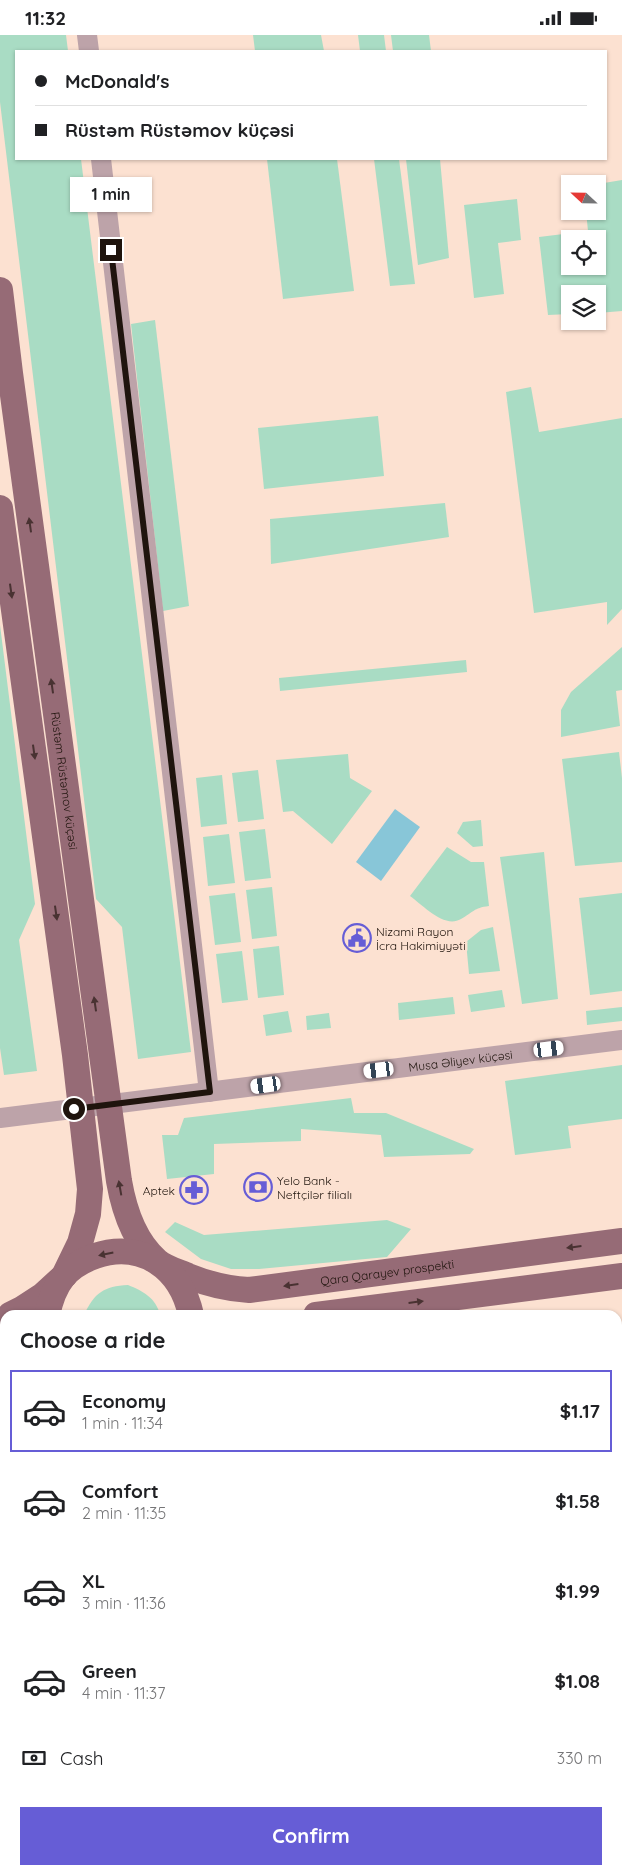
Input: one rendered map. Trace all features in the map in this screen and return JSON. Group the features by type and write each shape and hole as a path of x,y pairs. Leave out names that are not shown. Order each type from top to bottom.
{"main road":[{"name":"Rüstəm Rüstəmov küçəsi","path":"0,290 122,1201 130,1223 141,1243 158,1262"},
{"path":"0,508 75,1055 90,1189 88,1214 80,1243 64,1276 51,1297 48,1310"},
{"name":"Qara Qarayev prospekti","path":"64,1276 84,1260 108,1252 134,1252 206,1283 228,1289 249,1290 622,1241"},
{"path":"158,1262 176,1278 187,1298 190,1310"},
{"path":"20,1310 42,1296 64,1276"},
{"path":"355,1310 622,1276"}],"street":[{"path":"87,35 89,50"},
{"path":"101,160 210,1092"},
{"name":"Musa Əliyev küçəsi","path":"0,1118 622,1040"}],"green space":[{"path":"0,35 66,35 68,50 15,50 15,160 81,160 191,1052 138,1059 122,927 96,899 0,102"},
{"path":"253,35 321,35 324,50 255,50"},
{"path":"358,35 384,35 386,50 360,50"},
{"path":"391,35 429,35 431,50 393,50"},
{"path":"267,160 337,160 354,291 283,299"},
{"path":"374,160 399,160 415,284 390,286"},
{"path":"406,160 440,160 449,258 418,265"},
{"path":"622,180 622,311 606,312 606,285 561,285 561,314 548,315 539,237 561,234 561,275 606,275 606,230 588,230 587,220 606,220 606,183"},
{"path":"517,199 521,240 498,243 504,294 474,298 464,205"},
{"path":"155,320 189,606 163,611 131,324"},
{"path":"531,387 539,432 622,418 622,609 607,625 607,602 534,613 506,392"},
{"path":"378,416 384,476 264,489 258,428"},
{"path":"445,503 449,537 271,564 270,519"},
{"path":"0,625 35,904 19,940 37,1071 4,1075 0,1048"},
{"path":"622,647 622,690 616,691 620,726 561,737 561,710 571,692"},
{"path":"466,660 467,672 280,691 279,678"},
{"path":"619,752 622,778 622,862 575,866 562,759"},
{"path":"348,754 350,778 372,791 332,844 293,811 283,812 276,760"},
{"path":"258,770 264,819 238,822 232,773"},
{"path":"222,775 227,824 201,827 196,778"},
{"path":"481,820 483,846 473,847 457,833 463,822"},
{"path":"265,829 271,878 245,881 239,832"},
{"path":"229,834 235,883 208,886 203,837"},
{"path":"447,847 471,862 484,862 489,906 477,909 454,921 448,921 434,915 410,896"},
{"path":"544,852 558,999 522,1004 500,857"},
{"path":"272,887 277,936 252,939 246,890"},
{"path":"235,893 241,942 215,945 209,896"},
{"path":"622,893 622,991 590,995 579,898"},
{"path":"493,927 500,971 469,974 466,942 481,930"},
{"path":"279,946 284,995 258,998 253,949"},
{"path":"242,951 248,1000 222,1003 216,954"},
{"path":"502,990 505,1007 471,1012 468,995"},
{"path":"453,997 455,1014 399,1020 398,1003"},
{"path":"622,1007 622,1021 587,1025 586,1011"},
{"path":"288,1011 292,1032 266,1036 263,1015"},
{"path":"329,1013 331,1028 307,1030 306,1016"},
{"path":"622,1065 622,1119 568,1126 571,1148 515,1155 505,1081"},
{"path":"351,1098 354,1113 386,1113 474,1149 470,1154 384,1157 381,1135 301,1129 301,1141 214,1144 214,1174 167,1179 162,1135 178,1135 184,1118"},
{"path":"387,1220 411,1229 387,1257 259,1269 231,1269 201,1259 165,1232 175,1222 204,1235"},
{"path":"128,1285 139,1290 152,1300 158,1310 86,1310 101,1292"}],"water":[{"path":"395,809 420,827 381,881 356,862"}],"place":[{"name":"Nizami Rayon İcra Hakimiyyəti","path":"357,938"},
{"name":"Yelo Bank - Neftçilər filialı","path":"258,1187"},
{"name":"Aptek","path":"194,1190"}],"route":[{"path":"74,1109 210,1092 111,250"}]}
